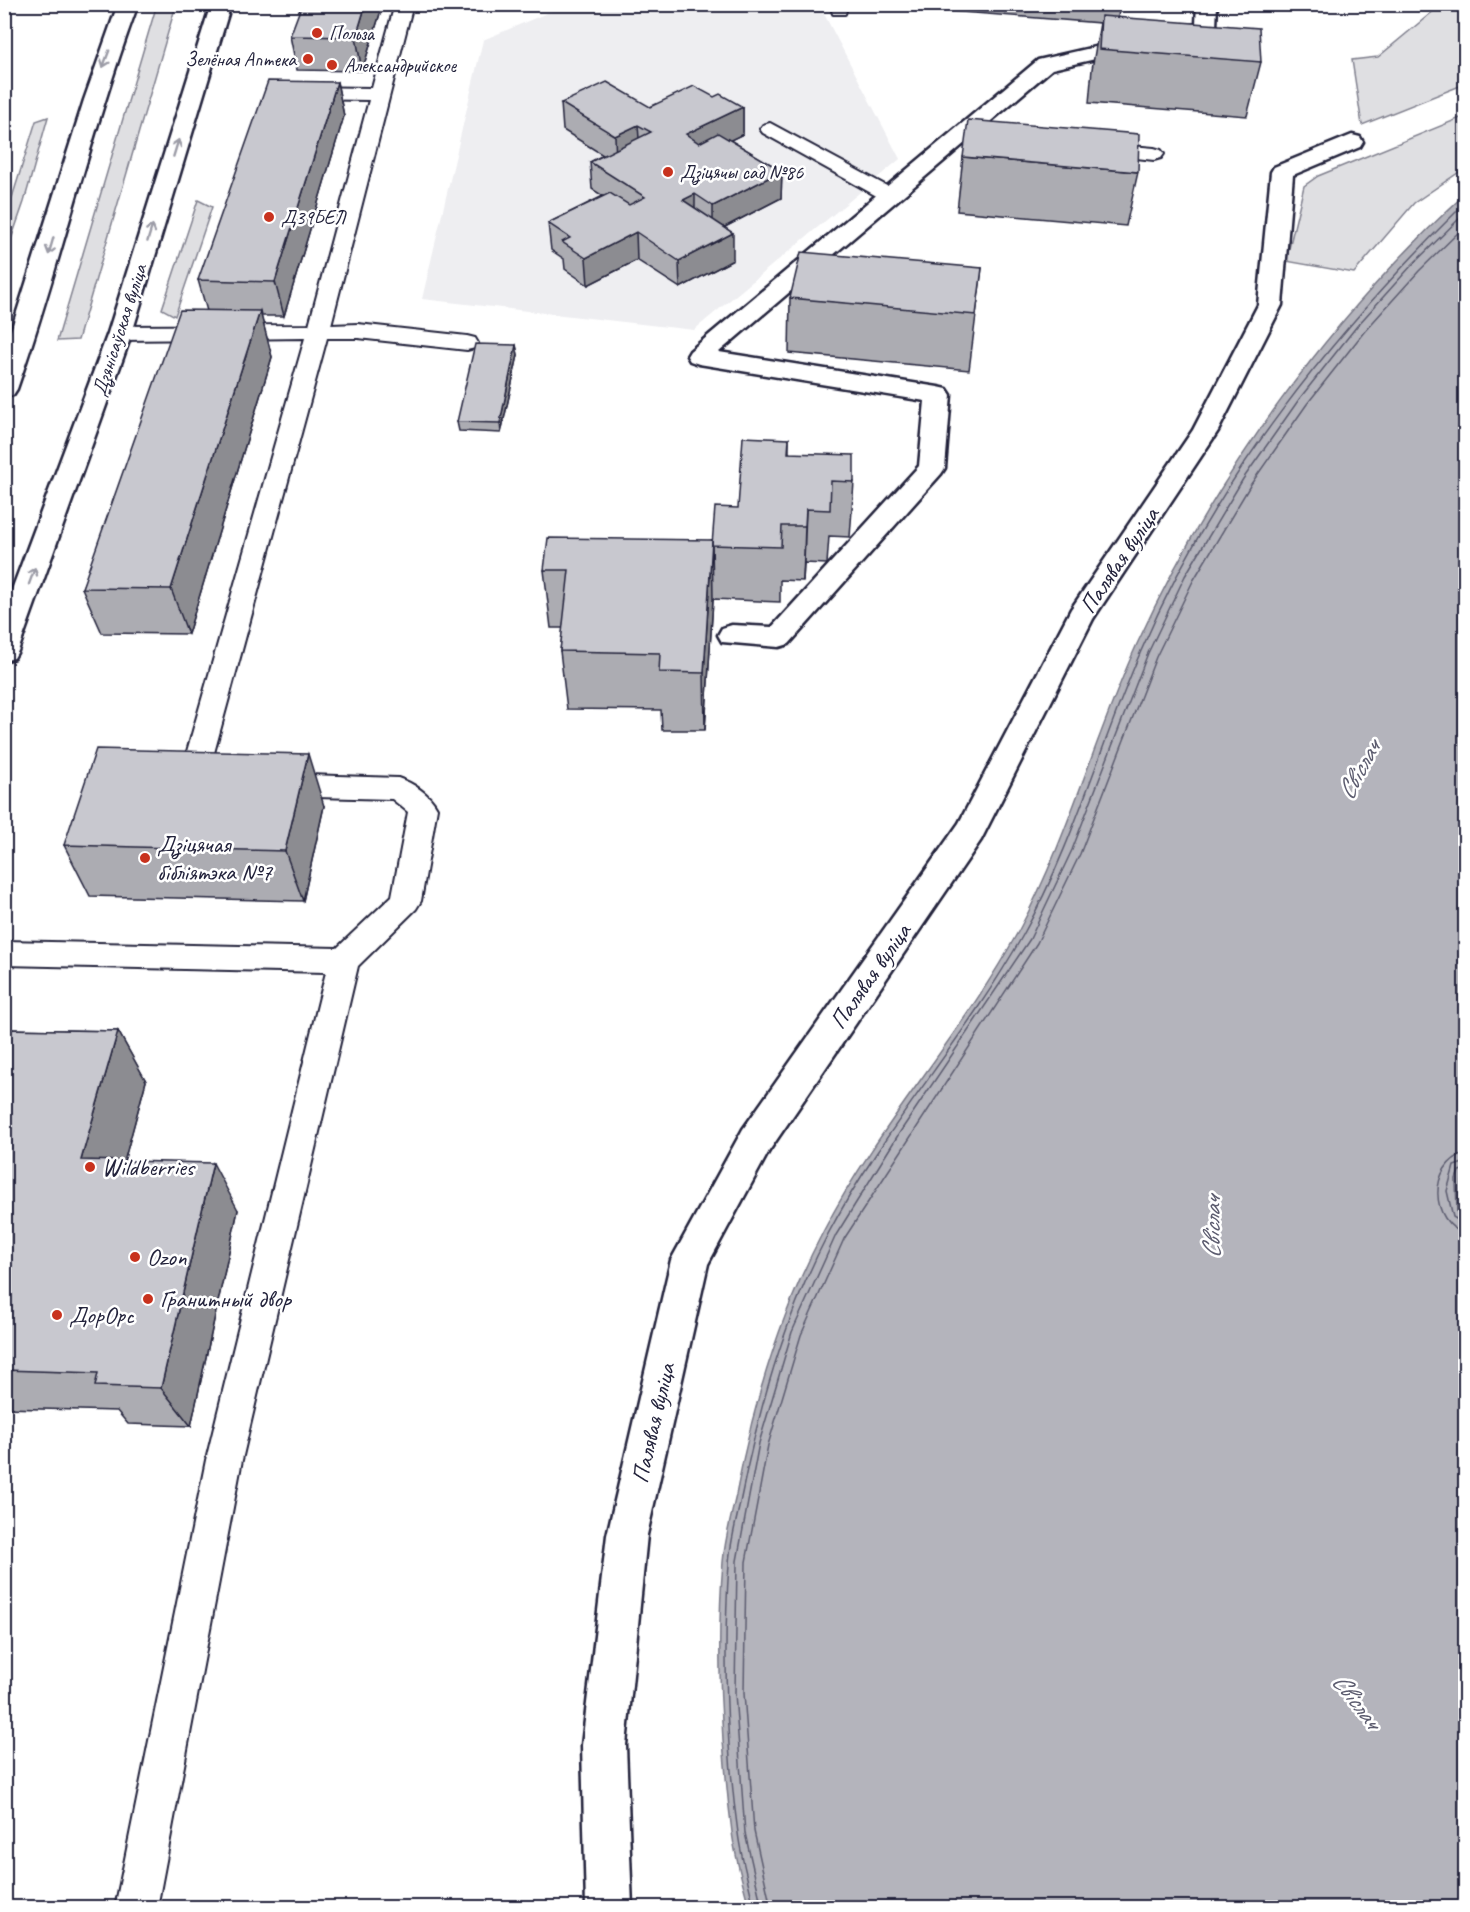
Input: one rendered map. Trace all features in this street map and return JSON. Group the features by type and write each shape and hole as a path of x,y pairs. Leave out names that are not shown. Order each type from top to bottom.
{"street":[{"path":"4,389 24,335 104,65 128,4"},
{"name":"Дзянісаўская вуліца","path":"4,651 120,333 221,4"},
{"path":"732,635 779,638 932,468 938,395 699,356 889,195 984,127 1045,64 1206,28 1207,4"},
{"name":"Палявая вуліца","path":"609,1908 604,1745 627,1535 690,1260 756,1140 970,831 1081,616 1205,431 1270,305 1282,172 1352,142"}],"lane":[{"path":"136,1908 224,1460 344,960 406,901 423,808 398,789 192,783 318,331 404,4"},
{"path":"276,93 380,94"},
{"path":"770,129 889,195"},
{"path":"1078,148 1154,154"},
{"path":"120,333 358,331 467,343"},
{"path":"4,953 344,960"}],"shaded area":[{"path":"157,4 176,5 78,340 57,341"},
{"path":"1442,4 1465,5 1465,84 1362,125 1352,60 1378,57"},
{"name":"Дзіцячы сад №86","path":"566,5 686,5 822,10 900,159 694,330 422,299 483,40"},
{"path":"1465,116 1465,168 1414,203 1354,273 1286,261 1304,186 1318,176"},
{"path":"48,117 24,202 5,257 5,220 36,121"},
{"path":"198,200 212,207 175,316 162,309"}],"water":[{"name":"Свіслач","path":"1465,194 1466,1165 1461,1198 1466,1232 1465,1907 749,1907 733,1841 725,1766 720,1662 723,1562 728,1528 760,1393 781,1326 794,1294 808,1261 846,1191 997,969 1019,930 1067,824 1107,716 1137,644 1202,520 1279,403 1322,347 1367,293"}],"building":[{"path":"302,4 366,4 356,37 290,36"},
{"path":"1101,16 1259,28 1261,62 1099,49"},
{"path":"268,81 337,82 275,282 198,280"},
{"path":"607,82 650,107 694,86 714,97 720,94 743,107 686,134 699,143 718,133 782,171 713,206 695,194 683,200 733,233 679,261 636,232 586,258 562,242 570,238 548,223 610,193 629,205 645,197 590,162 651,132 638,125 615,136 561,103"},
{"path":"968,120 1139,134 1138,172 963,157"},
{"path":"801,252 982,268 976,315 790,298"},
{"path":"180,310 260,311 171,589 82,588"},
{"path":"475,344 516,345 500,423 457,422"},
{"path":"743,437 789,439 788,453 854,455 854,482 831,481 830,510 806,509 805,526 782,526 781,547 712,545 715,507 738,508"},
{"path":"548,538 712,540 704,673 659,672 660,653 560,651 569,570 544,570"},
{"path":"96,749 308,754 285,851 64,845"},
{"path":"4,1029 118,1031 81,1160 213,1163 161,1388 95,1386 98,1373 4,1370"}],"place":[{"name":"Польза","path":"317,33"},
{"name":"Зелёная Аптека","path":"308,59"},
{"name":"Александрийское","path":"332,65"},
{"name":"Дзіцячы сад №86","path":"668,172"},
{"name":"Д39БЕЛ","path":"269,217"},
{"name":"Дзіцячая бібліятэка №7","path":"145,858"},
{"name":"Wildberries","path":"90,1167"},
{"name":"Ozon","path":"135,1257"},
{"name":"Гранитный двор","path":"148,1299"},
{"name":"ДорОрс","path":"57,1315"}]}
